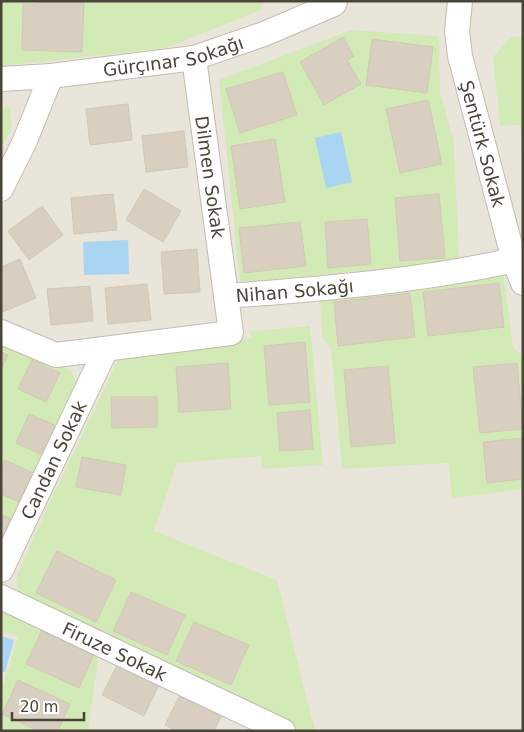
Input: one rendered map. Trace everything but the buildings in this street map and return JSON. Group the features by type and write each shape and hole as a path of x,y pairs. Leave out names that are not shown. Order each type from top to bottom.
{"street":[{"name":"Gürçınar Sokağı","path":"1,79 51,76 194,58 264,34 334,4 335,1"},
{"name":"Şentürk Sokak","path":"460,1 457,31 460,56 514,260 523,284"},
{"name":"Dilmen Sokak","path":"194,58 226,296"},
{"path":"1,189 24,143 51,76"},
{"name":"Nihan Sokağı","path":"1,332 56,356 231,333 226,296 313,290 465,271 514,260"},
{"name":"Candan Sokak","path":"1,570 106,349"},
{"name":"Firuze Sokak","path":"1,597 283,731"}],"shaded area":[{"path":"1,1 523,1 523,731 1,731"}],"green space":[{"path":"1,1 262,1 261,10 165,48 1,66"},
{"path":"351,30 439,36 440,92 454,141 459,262 240,282 219,80"},
{"path":"523,36 523,163 520,125 500,126 493,57 511,37"},
{"path":"10,107 12,128 1,148 1,108"},
{"path":"503,272 513,347 523,356 523,489 452,498 448,463 342,469 331,349 322,337 320,301 324,295"},
{"path":"310,326 323,465 262,469 261,456 177,463 154,531 277,580 315,731 302,731 18,592 16,578 49,504 121,354 251,338 250,331"},
{"path":"1,342 71,371 79,389 1,554"},
{"path":"1,607 99,653 88,731 1,731 1,682 4,682 18,637 1,631"}],"water":[{"path":"341,132 352,182 326,188 315,138"},
{"path":"128,240 129,274 84,275 83,242"},
{"path":"1,636 14,640 5,672 1,671"}]}
